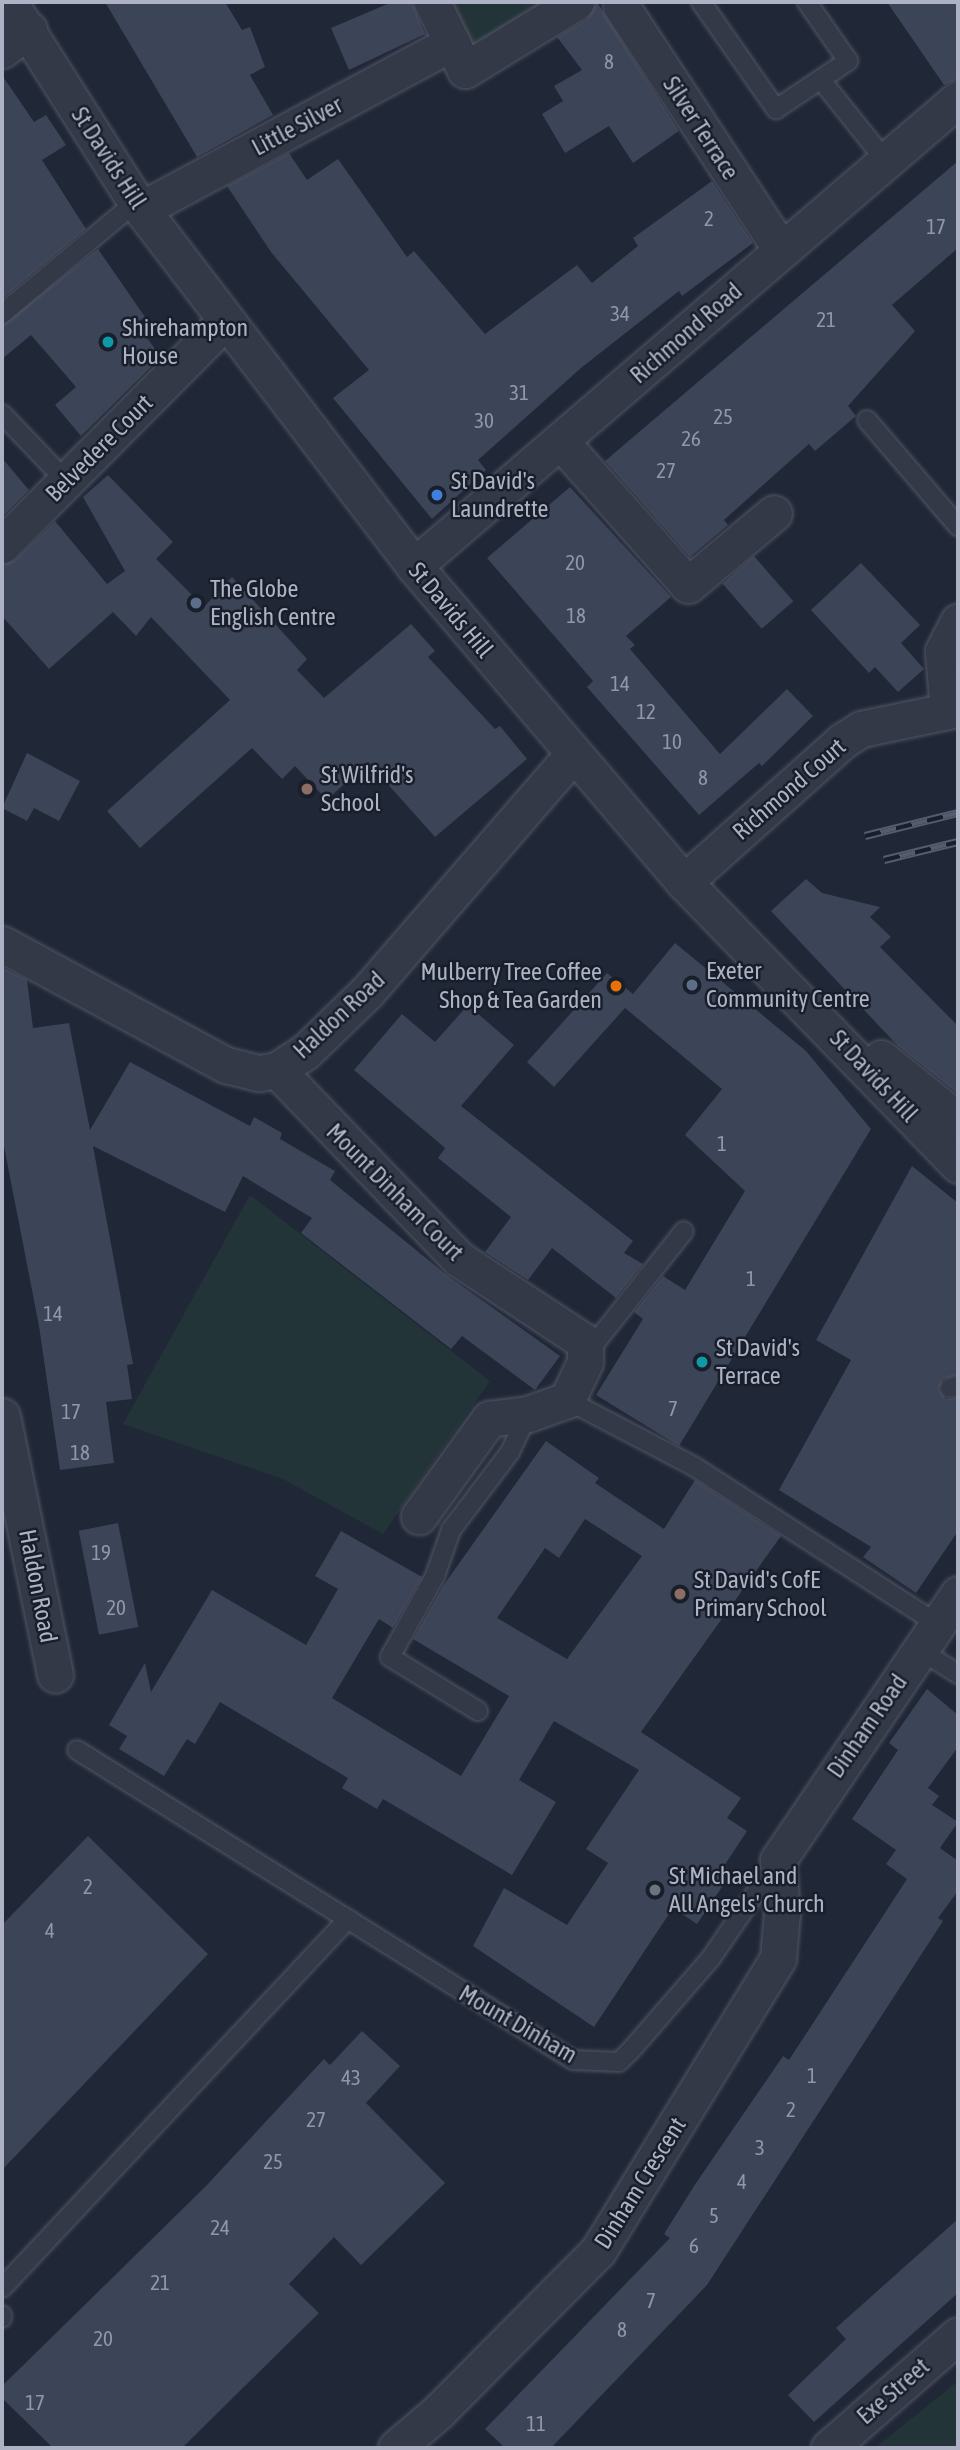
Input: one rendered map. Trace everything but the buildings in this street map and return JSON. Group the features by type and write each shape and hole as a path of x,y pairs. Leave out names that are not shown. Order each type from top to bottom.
{"street":[{"name":"St Davids Hill","path":"9,2 15,40 414,566 572,755 684,882 835,1034 958,1165"},
{"path":"432,2 466,71 576,2"},
{"name":"Silver Terrace","path":"621,6 781,250"},
{"name":"Little Silver","path":"139,206 452,43"},
{"name":"Richmond Road","path":"414,566 561,442 884,159 958,99"},
{"name":"Belvedere Court","path":"2,545 226,320"},
{"path":"561,442 688,585 774,513"},
{"name":"Richmond Court","path":"684,882 842,741 861,729 953,710 943,651 958,622"},
{"name":"Haldon Road","path":"2,944 226,1065 260,1073 277,1070 305,1052 367,992 572,755"},
{"path":"835,1034 867,1048 958,1120"},
{"name":"Mount Dinham Court","path":"277,1070 459,1259 585,1342 588,1352"},
{"path":"419,1516 489,1419 528,1414 567,1399 588,1352"},
{"name":"Haldon Road","path":"2,1416 55,1675"},
{"name":"Dinham Road","path":"778,1860 958,1594"},
{"name":"Dinham Crescent","path":"396,2448 438,2412 598,2251 778,1958 782,1913 778,1860"},
{"name":"Exe Street","path":"828,2448 958,2335"}],"lane":[{"path":"701,2 776,109 848,61 807,2"},
{"path":"821,80 884,159"},
{"path":"2,314 139,206"},
{"path":"2,414 66,481"},
{"path":"867,421 958,526"},
{"path":"588,1352 684,1231"},
{"path":"567,1399 695,1467 929,1637 958,1674"},
{"path":"478,1711 390,1657 435,1576 451,1530 510,1452 528,1414"},
{"name":"Mount Dinham","path":"78,1750 573,2060 604,2064 619,2062 711,1958 778,1860"},
{"path":"2,2288 348,1919"}],"shaded area":[{"path":"439,2 571,2 468,65"},
{"path":"250,1195 490,1381 383,1534 283,1479 123,1424"},
{"path":"958,2381 958,2448 875,2448 880,2444"}],"railway":[{"path":"865,836 958,813"},
{"path":"884,860 958,842"}],"place":[{"name":"Shirehampton House","path":"108,342"},
{"name":"St David's Laundrette","path":"437,495"},
{"name":"The Globe English Centre","path":"196,603"},
{"name":"St Wilfrid's School","path":"307,789"},
{"name":"Exeter Community Centre","path":"692,985"},
{"name":"Mulberry Tree Coffee Shop & Tea Garden","path":"616,986"},
{"name":"St David's Terrace","path":"702,1362"},
{"name":"St David's CofE Primary School","path":"680,1594"},
{"name":"St Michael and All Angels' Church","path":"655,1890"}]}
